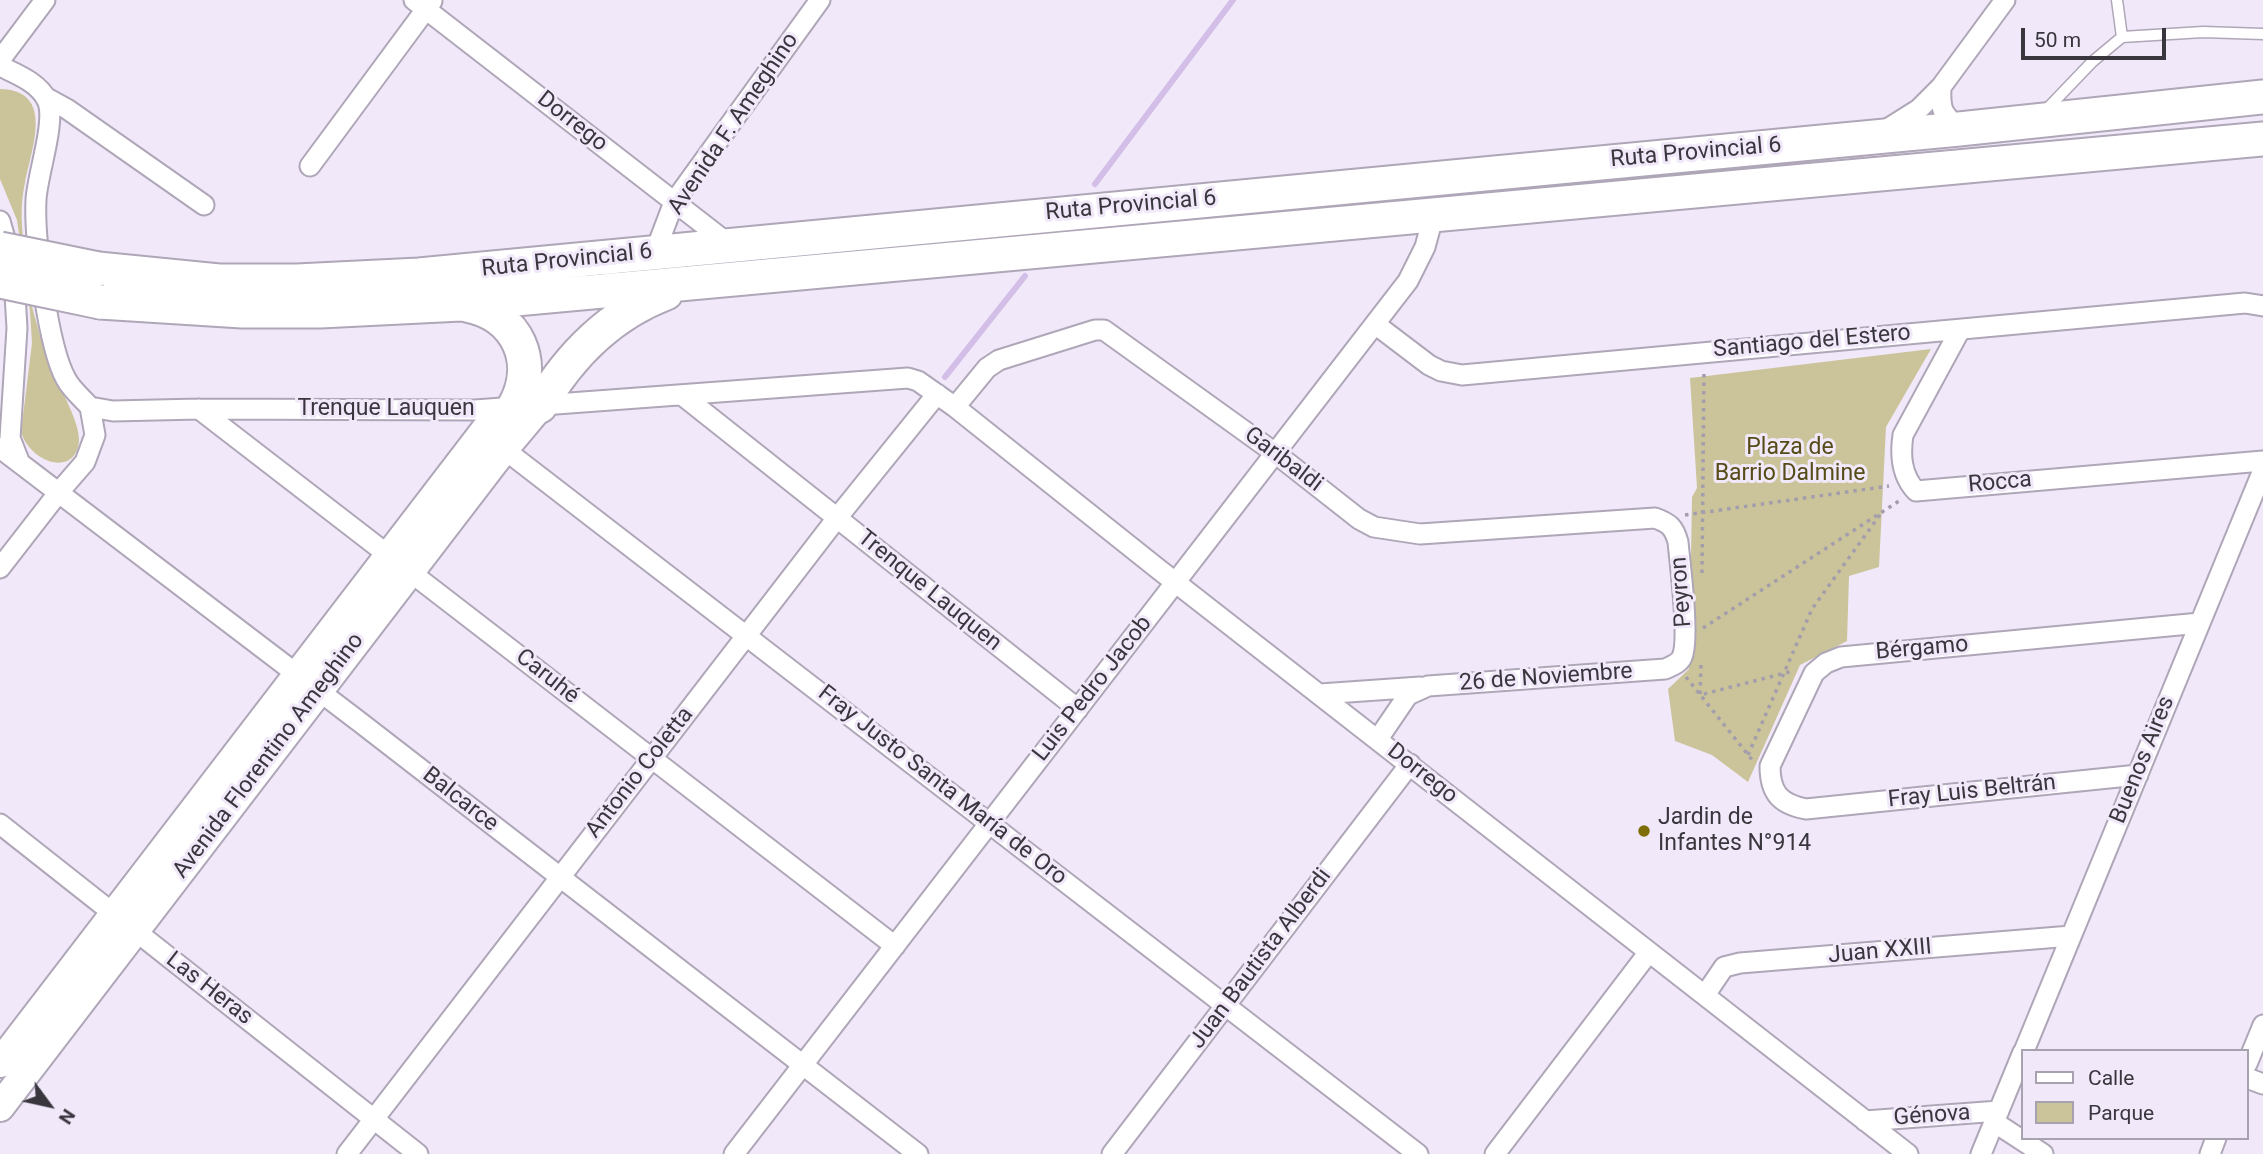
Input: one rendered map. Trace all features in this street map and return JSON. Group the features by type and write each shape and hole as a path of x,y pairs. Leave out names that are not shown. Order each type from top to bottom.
{"highway":[{"name":"Ruta Provincial 6","path":"0,249 98,269 219,281 297,281 419,275 1959,129 2263,97"},
{"name":"Ruta Provincial 6","path":"0,281 100,302 242,311 461,304 2263,139"},
{"path":"461,304 480,308 510,326 524,357 526,376 523,392 527,407 572,359 617,318 635,306 698,281"}],"main road":[{"name":"Avenida Florentino Ameghino","path":"0,1063 124,922 308,683 400,563 488,429 527,407"},
{"name":"Avenida Florentino Ameghino","path":"0,1107 124,922"}],"street":[{"path":"0,60 45,0"},
{"name":"Avenida F. Ameghino","path":"655,252 674,202 820,0"},
{"path":"1877,135 1919,109 1941,87 2005,0"},
{"path":"310,166 424,3"},
{"name":"Dorrego","path":"424,3 730,245"},
{"path":"0,66 32,83 47,99 67,109 204,205"},
{"path":"1941,87 1940,104 1945,115 1959,129"},
{"path":"0,568 85,462 95,435 90,407 66,379 53,345 37,238 36,199 51,113 47,99"},
{"name":"Luis Pedro Jacob","path":"734,1154 1408,281 1425,247 1434,214"},
{"path":"0,221 10,256 15,295 17,328 10,438 20,462"},
{"name":"Santiago del Estero","path":"1375,324 1429,365 1441,371 1462,375 2245,303 2263,306"},
{"name":"Garibaldi","path":"955,407 987,368 999,360 1095,330 1104,330 1275,453 1359,519 1374,527 1420,534 1655,518"},
{"path":"1912,487 1900,454 1903,435 1960,330"},
{"name":"Trenque Lauquen","path":"90,407 113,411 199,409 488,429 527,407 908,377 937,394"},
{"name":"Dorrego","path":"937,394 1908,1154"},
{"name":"Antonio Coletta","path":"347,1154 837,518 937,394"},
{"name":"Trenque Lauquen","path":"682,395 1078,709"},
{"name":"Caruhé","path":"199,409 895,946"},
{"name":"Fray Justo Santa María de Oro","path":"488,429 747,636 1418,1154"},
{"name":"Balcarce","path":"0,448 918,1154"},
{"name":"Rocca","path":"1912,487 2263,461"},
{"name":"Buenos Aires","path":"2025,1049 2263,470"},
{"name":"Peyron","path":"1655,518 1669,523 1675,531 1693,634 1682,658 1670,667"},
{"name":"Bérgamo","path":"1826,663 1850,656 2200,623"},
{"path":"1770,782 1770,766 1808,685 1814,673 1826,663"},
{"name":"26 de Noviembre","path":"1320,694 1670,667"},
{"name":"26 de Noviembre","path":"1378,740 1408,695 1428,686"},
{"name":"Juan Bautista Alberdi","path":"1112,1154 1410,764"},
{"name":"Fray Luis Beltrán","path":"1770,782 1777,795 1788,805 1806,809 2138,775"},
{"name":"Las Heras","path":"0,824 418,1154"},
{"name":"Juan XXIII","path":"1704,995 1724,967 1740,963 2071,936"},
{"path":"1494,1154 1649,952"},
{"path":"2249,1058 2263,1025"},
{"name":"Buenos Aires","path":"1981,1154 2022,1057"},
{"path":"1997,1116 2022,1137"},
{"name":"Génova","path":"1866,1121 1997,1116"},
{"path":"1875,1154 1887,1138"},
{"path":"2026,1140 2043,1154"}],"lane":[{"path":"2117,0 2122,37"},
{"path":"2036,121 2092,62 2122,37 2203,32 2263,34"}],"path":[{"path":"1702,577 1704,351"},
{"path":"1693,634 1882,512 1912,487"},
{"path":"1655,518 1912,487"},
{"path":"1748,755 1812,609 1882,512"},
{"path":"1693,634 1702,616"},
{"path":"1700,695 1826,663"},
{"path":"1670,667 1700,695 1770,782"}],"green space":[{"path":"0,89 17,92 28,99 34,110 34,139 22,199 23,236 33,311 49,361 78,433 76,452 70,459 62,462 53,462 34,452 21,432 32,343 17,220 0,179"},
{"name":"Plaza de Barrio Dalmine","path":"1931,349 1886,427 1879,567 1849,576 1847,641 1800,665 1748,782 1712,755 1675,741 1668,689 1689,669 1692,497 1697,488 1690,378"}],"waterway":[{"path":"1095,184 1233,0"},
{"path":"945,377 1025,276"}],"place":[{"name":"Jardin de Infantes N°914","path":"1644,831"}]}
